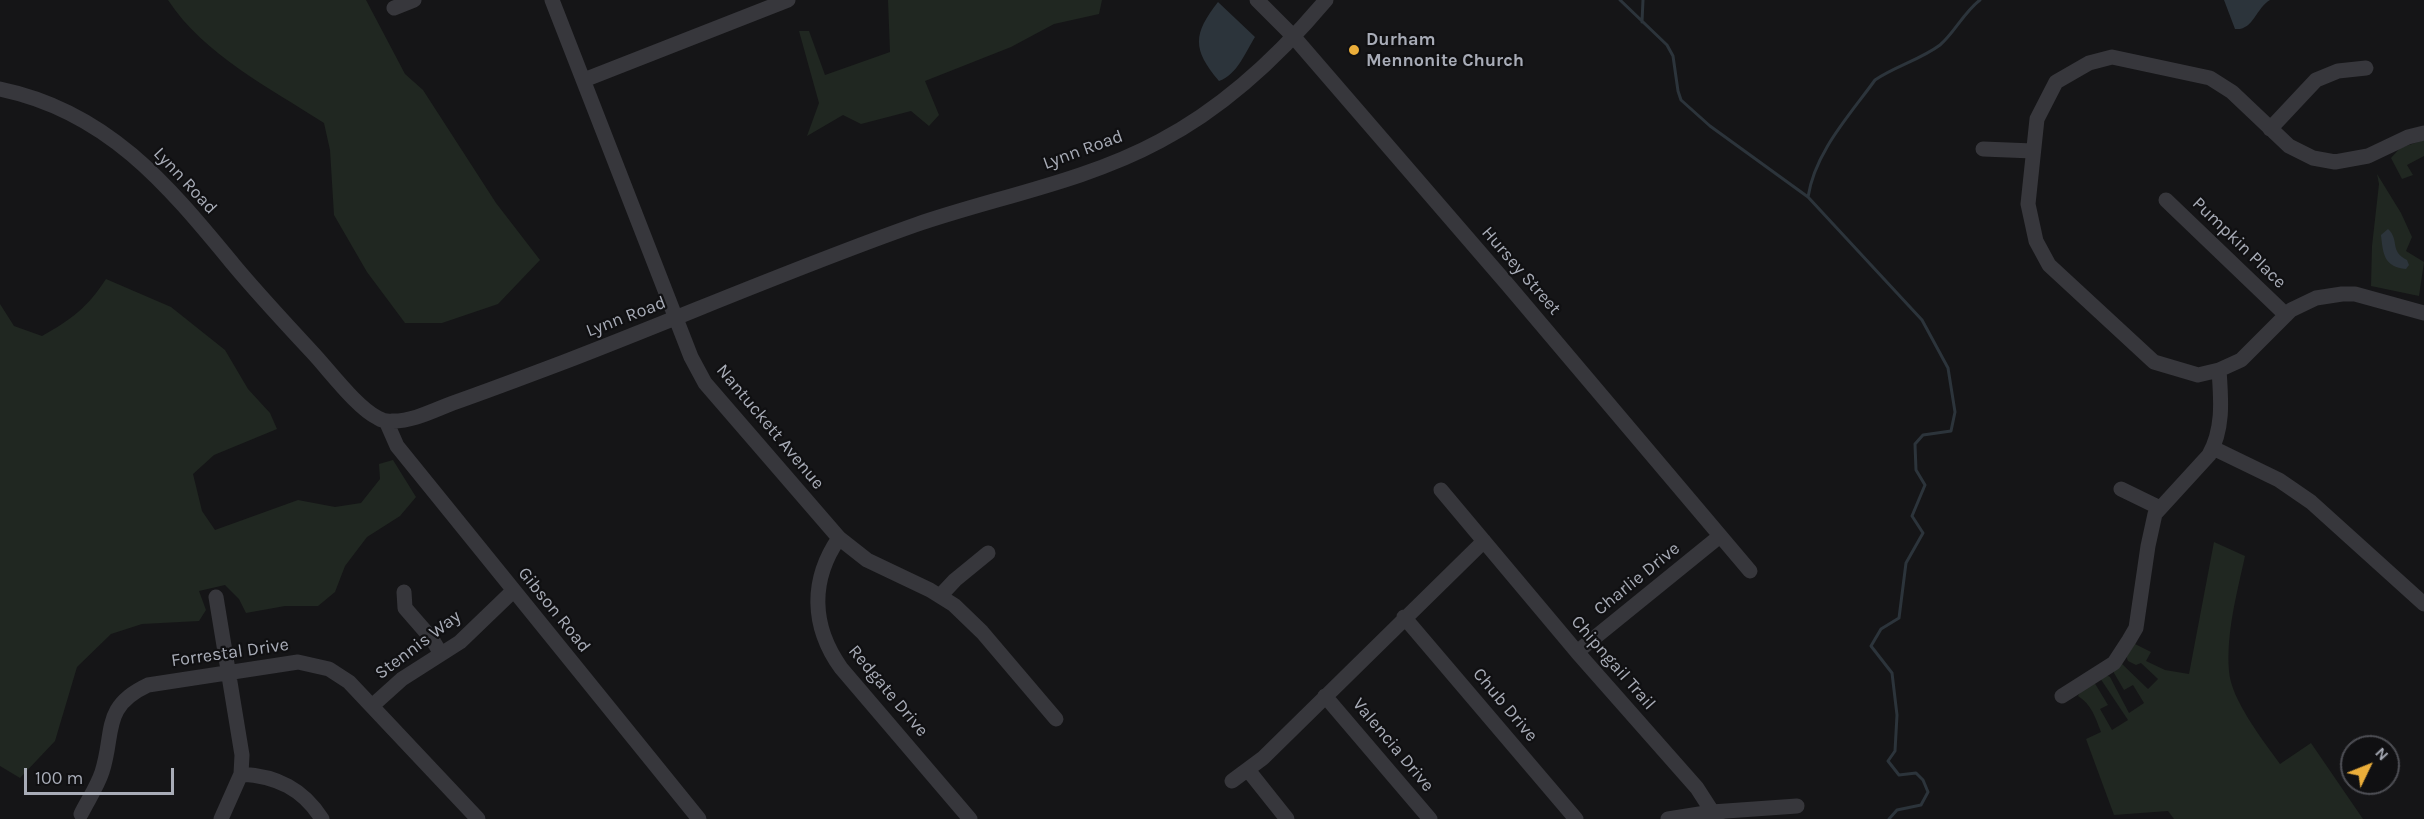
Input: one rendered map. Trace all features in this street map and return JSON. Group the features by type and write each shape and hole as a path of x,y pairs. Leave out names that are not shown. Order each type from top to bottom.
{"street":[{"path":"394,8 414,0"},
{"name":"Nantuckett Avenue","path":"552,0 691,357 705,383 839,538 867,560 940,596 971,620 1056,719"},
{"path":"584,80 788,0"},
{"name":"Hursey Street","path":"1257,0 1293,36 1750,571"},
{"name":"Lynn Road","path":"0,89 37,99 75,115 106,134 147,167 179,199 269,306 360,404 374,416 386,421 401,420 420,415 676,318 895,232 1102,166 1146,148 1188,126 1215,107 1263,66 1326,0"},
{"path":"2424,133 2408,137 2368,156 2335,162 2313,158 2289,146 2232,92 2210,78 2112,57 2089,63 2056,82 2037,119 2028,204 2036,241 2049,265 2154,362 2198,375 2219,370 2241,360 2286,315 2316,298 2355,294 2424,313"},
{"path":"2270,129 2316,80 2338,71 2366,68"},
{"path":"2408,137 2424,124"},
{"path":"1983,149 2032,151"},
{"name":"Pumpkin Place","path":"2166,200 2286,315"},
{"path":"2062,696 2114,663 2136,628 2155,514 2213,448 2221,420 2219,370"},
{"name":"Gibson Road","path":"386,421 397,446 693,817"},
{"path":"2213,448 2279,480 2310,502 2424,604"},
{"path":"2121,489 2160,508"},
{"name":"Chipngail Trail","path":"1441,490 1696,789 1715,815"},
{"name":"Charlie Drive","path":"1577,651 1720,536"},
{"name":"Redgate Drive","path":"839,538 823,565 819,581 817,610 825,641 841,668 970,819"},
{"path":"1232,781 1263,758 1404,617 1484,541"},
{"path":"940,596 955,580 988,553"},
{"name":"Stennis Way","path":"372,706 402,679 460,642 513,591"},
{"path":"404,592 405,608 432,639 441,654"},
{"path":"216,597 242,755 242,774 221,819"},
{"name":"Chub Drive","path":"1404,617 1576,819"},
{"name":"Forrestal Drive","path":"81,814 102,771 111,722 122,703 137,690 148,685 290,663 315,665 344,678 478,819"},
{"name":"Valencia Drive","path":"1325,696 1430,819"},
{"path":"1248,770 1287,819"},
{"path":"242,774 263,776 289,785 300,792 322,819"},
{"path":"1668,819 1797,806"}],"shaded area":[{"path":"168,0 366,0 405,74 423,90 496,203 540,260 498,304 442,323 405,323 367,272 334,215 330,150 324,123 219,54 183,20"},
{"path":"888,0 1102,0 1099,14 1054,24 1011,47 925,81 939,115 929,126 911,111 861,124 843,115 807,136 819,103 799,31 809,31 825,75 890,52"},
{"path":"2224,0 2270,0 2250,23 2241,29 2235,29"},
{"path":"1218,2 1255,37 1236,69 1219,81 1204,60 1199,42 1204,23"},
{"path":"2424,140 2424,156 2407,165 2413,175 2402,179 2391,158 2400,148"},
{"path":"2377,174 2401,213 2412,237 2406,251 2424,262 2419,296 2371,286 2372,246 2379,184"},
{"path":"2388,229 2394,237 2398,253 2407,260 2409,265 2406,269 2393,266 2386,258 2381,235"},
{"path":"106,279 171,307 225,350 248,389 270,413 277,429 214,455 193,474 202,511 215,530 298,500 335,507 361,503 380,479 379,464 393,460 416,497 400,516 367,537 345,566 335,592 318,606 285,606 246,613 239,599 225,585 199,591 206,610 199,621 142,624 111,634 77,667 55,741 20,778 0,766 0,304 14,326 42,336 78,312"},
{"path":"2214,542 2245,556 2229,642 2229,671 2235,694 2257,732 2280,764 2311,743 2340,785 2340,795 2347,795 2363,819 2174,819 2168,811 2114,815 2086,739 2101,732 2090,707 2078,696 2094,682 2108,705 2100,709 2112,730 2128,720 2100,678 2106,675 2110,677 2129,713 2144,703 2133,685 2124,690 2114,669 2121,663 2148,689 2158,679 2141,663 2136,665 2128,661 2126,656 2135,644 2151,652 2146,661 2165,670 2189,674"}],"waterway":[{"path":"1620,0 1667,45 1673,56 1681,100 1710,126 1808,197 1922,320 1948,368 1955,412 1951,431 1923,435 1915,444 1916,470 1925,485 1912,516 1923,533 1906,563 1899,618 1881,629 1871,646 1892,673 1897,715 1895,751 1888,761 1899,775 1916,773 1923,780 1928,792 1921,805 1897,810 1889,819"},
{"path":"1642,22 1643,0"},
{"path":"1808,197 1825,150 1875,80 1940,45 1980,0"}],"place":[{"name":"Durham Mennonite Church","path":"1354,50"}]}
